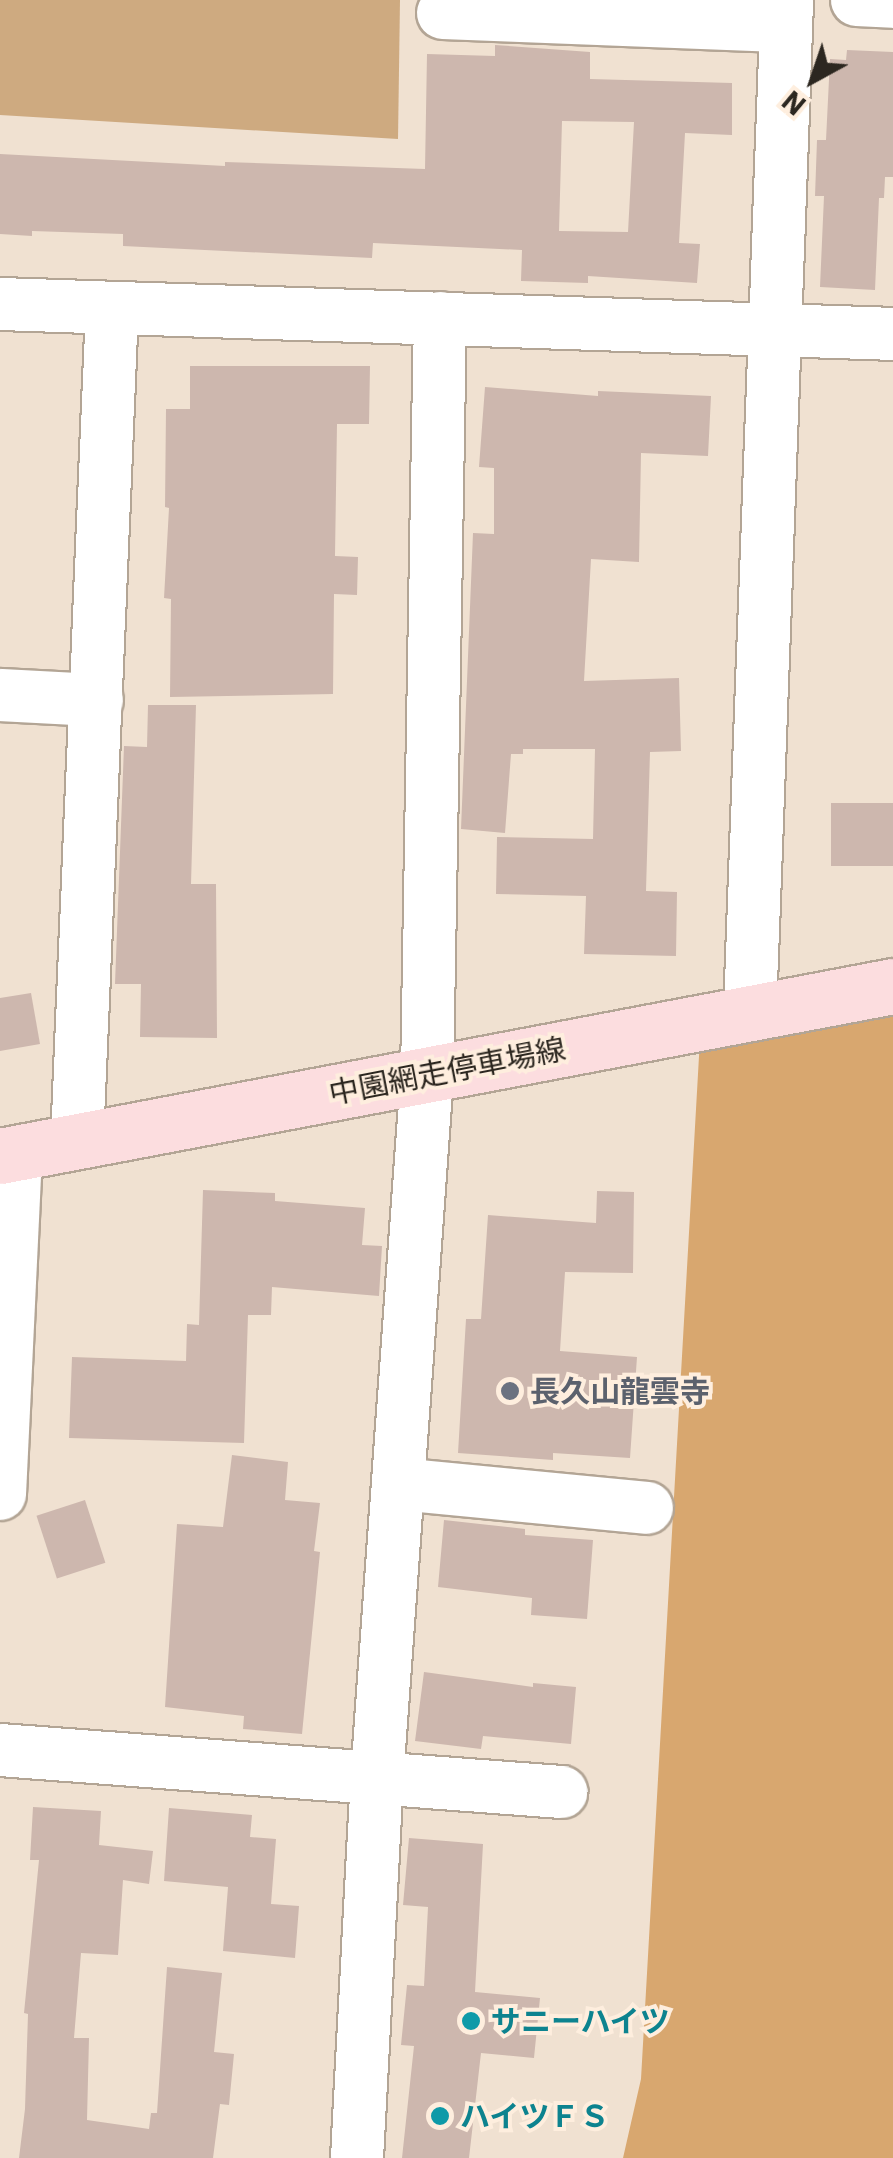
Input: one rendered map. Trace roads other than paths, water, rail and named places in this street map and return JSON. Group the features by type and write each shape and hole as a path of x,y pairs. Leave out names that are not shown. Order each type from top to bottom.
{"main road":[{"name":"中園網走停車場線","path":"8,1154 893,986"}],"street":[{"path":"857,0 893,2"},
{"path":"443,13 786,13 750,1011"},
{"path":"0,304 893,334"},
{"path":"76,1141 112,308"},
{"path":"357,2158 377,1778 427,1076 440,318"},
{"path":"0,695 97,700"},
{"path":"0,1494 8,1154"},
{"path":"400,1484 647,1508"},
{"path":"0,1750 561,1792"}],"place":[{"name":"長久山龍雲寺","path":"510,1391"},
{"name":"サニーハイツ","path":"471,2021"},
{"name":"ハイツＦＳ","path":"440,2116"}]}
